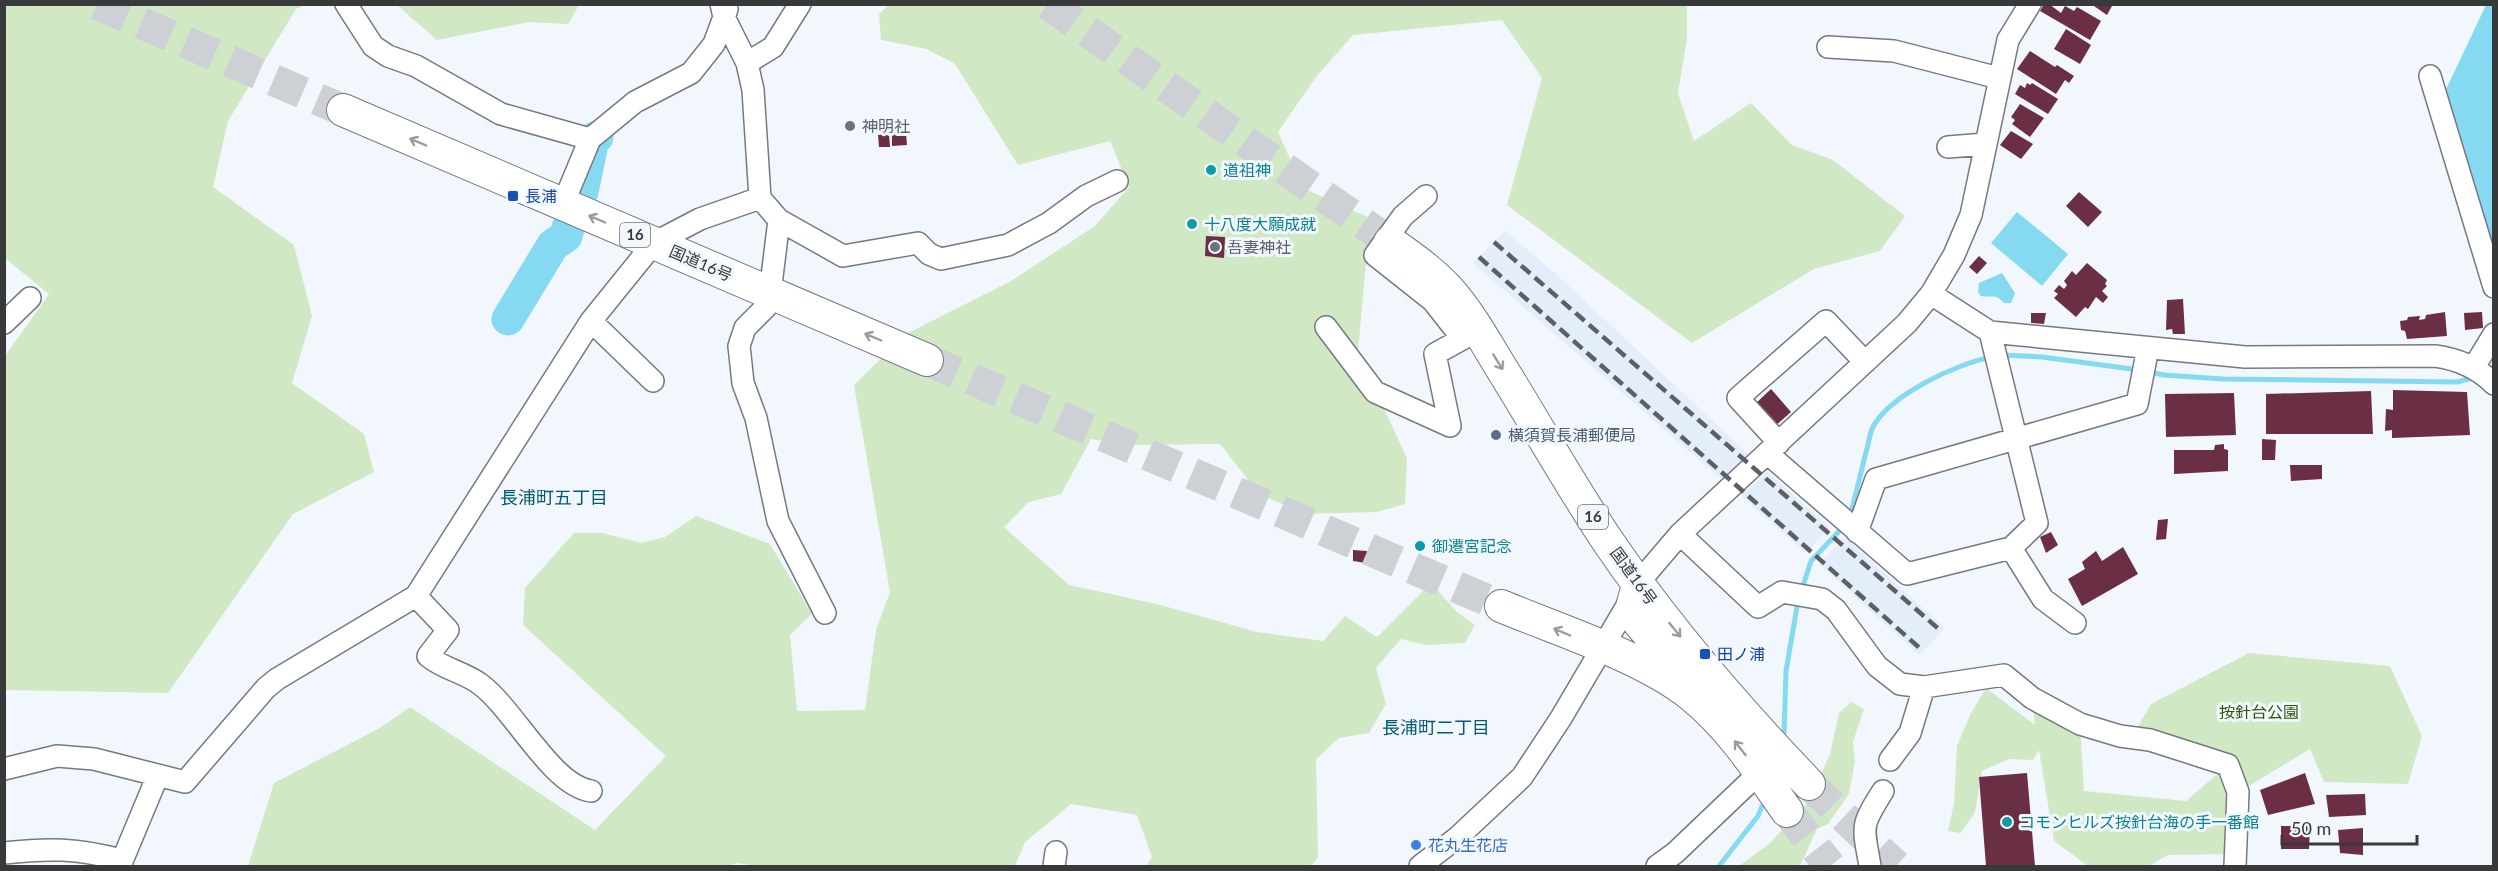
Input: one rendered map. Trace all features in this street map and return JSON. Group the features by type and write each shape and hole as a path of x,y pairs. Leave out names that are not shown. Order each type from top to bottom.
{"highway":[{"name":"国道16号","path":"343,110 927,360"},
{"name":"国道16号","path":"1390,242 1421,264 1448,288 1470,334 1638,585 1765,738 1809,784"},
{"path":"1638,585 1633,603 1636,619 1708,704 1719,722 1787,811"},
{"path":"1501,606 1663,677 1691,695 1719,722"}],"street":[{"path":"346,4 373,46 388,56 416,66 501,114 590,140"},
{"path":"747,63 773,47 800,4"},
{"path":"1422,866 1458,837 1522,777 1655,560 1680,534 1907,323 1930,294 1954,255 1971,215 2008,40 2030,4"},
{"path":"563,204 590,140 635,102 692,73 714,44 725,9"},
{"path":"725,9 747,63 753,90 760,198 780,220 843,256 918,243 929,254 941,259 1008,245 1049,223 1086,196 1117,181"},
{"path":"1828,47 1894,51 1999,78"},
{"path":"2430,76 2493,287"},
{"path":"1948,147 1985,144"},
{"path":"1326,327 1375,392 1450,426 1435,354 1470,334 1434,301 1375,255 1403,216 1426,196"},
{"path":"4,769 57,756 94,759 185,782 266,688 277,679 416,596 591,321 654,243 700,219 760,198"},
{"path":"780,220 766,307 746,328 739,346 743,383 756,418 778,521 825,612"},
{"path":"1930,294 1990,332 2245,357 2435,356 2474,367 2493,384"},
{"path":"4,322 30,298"},
{"path":"591,321 652,381"},
{"path":"1864,361 1826,321 1738,398 1773,448 1857,532 1907,574 2011,548 2037,523 1990,332"},
{"path":"2474,367 2493,334"},
{"path":"1857,532 1876,478 2138,404 2148,348"},
{"path":"1680,534 1758,607 1782,592 1822,599 1836,610 1877,666 1900,684 1924,687 2004,675 2032,698 2080,724 2120,736 2150,740 2228,765 2238,792 2235,867"},
{"path":"2011,548 2043,599 2075,623"},
{"path":"416,596 448,630 428,656 435,662 479,683 506,708 566,780 580,789 591,790"},
{"path":"1890,760 1910,733 1924,687"},
{"path":"1657,867 1675,853 1759,773"},
{"path":"4,853 44,848 89,851 120,863 158,775"},
{"path":"1870,867 1863,829 1866,817 1883,791"}],"shaded area":[{"path":"1505,230 1557,275 1748,454 1721,479 1473,263"},
{"path":"1767,472 1830,527 1806,553 1741,496"},
{"path":"1845,537 1945,628 1919,655 1819,564"}],"green space":[{"path":"5,4 306,5 296,9 228,121 213,187 294,245 312,316 292,383 364,434 374,472 293,514 168,693 5,690 5,356 49,294 5,258"},
{"path":"397,5 579,5 568,24 530,22 437,40"},
{"path":"889,5 1687,5 1687,39 1678,93 1694,141 1751,103 1792,145 1833,160 1905,216 1880,251 1814,269 1692,343 1507,205 1542,78 1502,20 1353,35 1316,77 1278,132 1303,188 1370,218 1358,351 1407,459 1405,504 1377,512 1305,514 1259,494 1220,444 1133,445 1091,439 1061,494 1029,502 1004,527 1069,585 1157,604 1257,632 1323,641 1345,616 1377,637 1431,583 1457,612 1475,625 1465,643 1426,645 1401,639 1376,668 1386,704 1369,733 1339,738 1316,759 1318,857 1311,866 1146,866 1152,857 1137,815 1071,804 1025,842 1015,866 758,866 737,863 730,866 248,866 274,783 378,729 410,707 595,830 666,756 523,625 525,588 574,533 602,533 642,543 665,537 696,516 770,544 812,614 790,635 797,711 865,710 876,630 890,592 854,385 906,334 1011,281 1095,226 1129,187 1110,141 1018,165 955,64 927,49 881,40 879,14"},
{"name":"按針台公園","path":"2249,653 2390,666 2422,736 2408,784 2324,782 2310,749 2239,792 2235,854 2168,855 2149,866 2088,866 2054,841 2039,750 2033,760 2009,759 1982,771 1975,812 1961,833 1948,831 1954,803 1957,746 1970,715 1986,688 2035,725 2032,698 2080,724 2084,791 2186,801 2227,766 2135,731 2151,704"},
{"path":"1851,702 1864,709 1853,742 1855,761 1849,794 1828,824 1817,829 1798,866 1739,866 1770,843 1809,801 1830,754 1839,713"}],"water":[{"path":"2486,5 2493,5 2493,272 2441,100"},
{"path":"2017,212 2068,254 2042,286 1991,243"},
{"path":"2002,273 2015,293 2011,303 2004,303 1996,297 1981,296 1978,292 1979,283"}],"building":[{"path":"2044,4 2049,4 2061,13 2065,6 2074,11 2077,7 2101,21 2090,40 2040,11"},
{"path":"2091,4 2110,4 2112,6 2107,15"},
{"path":"2066,29 2091,45 2080,64 2054,49"},
{"path":"2030,51 2074,76 2069,83 2065,80 2056,94 2017,69"},
{"path":"2027,83 2030,85 2032,83 2058,99 2048,114 2015,94 2020,85 2025,88"},
{"path":"2020,104 2044,118 2030,137 2012,124 2015,120 2011,117"},
{"path":"2011,131 2033,144 2021,159 2000,145"},
{"path":"906,133 907,145 892,146 892,134"},
{"path":"889,134 890,147 879,147 878,135"},
{"path":"2079,192 2102,212 2088,227 2066,206"},
{"name":"吾妻神社","path":"1206,236 1225,237 1224,258 1205,256"},
{"path":"1979,256 1987,263 1977,274 1969,267"},
{"path":"2087,263 2107,280 2105,284 2107,286 2102,291 2108,297 2103,303 2096,297 2088,309 2085,307 2076,317 2054,298 2058,294 2054,291 2059,285 2064,289 2067,285 2064,281 2072,271 2076,275"},
{"path":"2183,299 2185,334 2173,334 2172,329 2166,330 2167,300"},
{"path":"2445,312 2447,336 2407,339 2405,331 2401,330 2400,321 2407,320 2408,317 2420,316 2419,320 2425,319 2426,315"},
{"path":"2482,312 2483,328 2465,330 2464,313"},
{"path":"2031,313 2046,313 2044,324 2031,323"},
{"path":"1771,389 1791,412 1774,427 1754,405"},
{"path":"2393,390 2467,392 2470,435 2392,438 2392,430 2385,431 2386,409 2393,410"},
{"path":"2371,391 2373,434 2266,434 2266,394"},
{"path":"2234,393 2236,435 2166,437 2165,394"},
{"path":"2262,439 2276,440 2275,460 2262,460"},
{"path":"2224,444 2224,449 2228,450 2228,471 2174,474 2174,450 2214,450 2215,445"},
{"path":"2290,465 2322,465 2322,479 2291,481"},
{"path":"2168,519 2166,539 2156,540 2158,520"},
{"path":"2051,532 2058,545 2046,553 2040,537"},
{"path":"1369,547 1384,549 1383,566 1368,565"},
{"path":"2123,547 2138,574 2082,606 2068,579 2085,569 2082,562 2096,551 2102,561"},
{"path":"1353,550 1367,551 1366,563 1353,561"},
{"name":"コモンヒルズ按針台海の手一番館","path":"2027,773 2035,866 1986,866 1979,777"},
{"path":"2305,773 2315,804 2268,815 2260,790"},
{"path":"2365,794 2366,815 2329,817 2326,795"},
{"path":"2281,826 2310,826 2309,849 2281,849"},
{"path":"2363,828 2363,855 2340,853 2338,830"}],"waterway":[{"path":"582,192 593,139 597,137"},
{"path":"508,319 553,245 566,236 568,228"},
{"path":"2002,355 2042,357 2139,370"},
{"path":"1849,519 1871,432 1880,417 1892,405 1925,382 1962,366 1993,357"},
{"path":"2148,372 2223,379 2457,382 2476,377"},
{"path":"1802,589 1811,561 1844,526"},
{"path":"1784,733 1786,671 1798,601"},
{"path":"1719,866 1758,816 1762,806"}],"tunnel":[{"path":"97,4 343,110"},
{"path":"1048,4 1390,242"},
{"path":"927,360 1501,606"},
{"path":"1809,784 1896,866"},
{"path":"1787,811 1830,866"}],"railway":[{"path":"1494,242 1941,631"},
{"path":"1479,257 1923,651"}],"place":[{"name":"神明社","path":"850,126"},
{"name":"道祖神","path":"1211,170"},
{"name":"長浦","path":"513,196"},
{"name":"十八度大願成就","path":"1192,224"},
{"name":"吾妻神社","path":"1215,247"},
{"name":"横須賀長浦郵便局","path":"1496,435"},
{"name":"御遷宮記念","path":"1420,546"},
{"name":"田ノ浦","path":"1705,654"},
{"name":"コモンヒルズ按針台海の手一番館","path":"2007,822"},
{"name":"花丸生花店","path":"1416,845"}],"district":[{"name":"長浦町五丁目","path":"554,498"},
{"name":"長浦町二丁目","path":"1436,728"}]}
